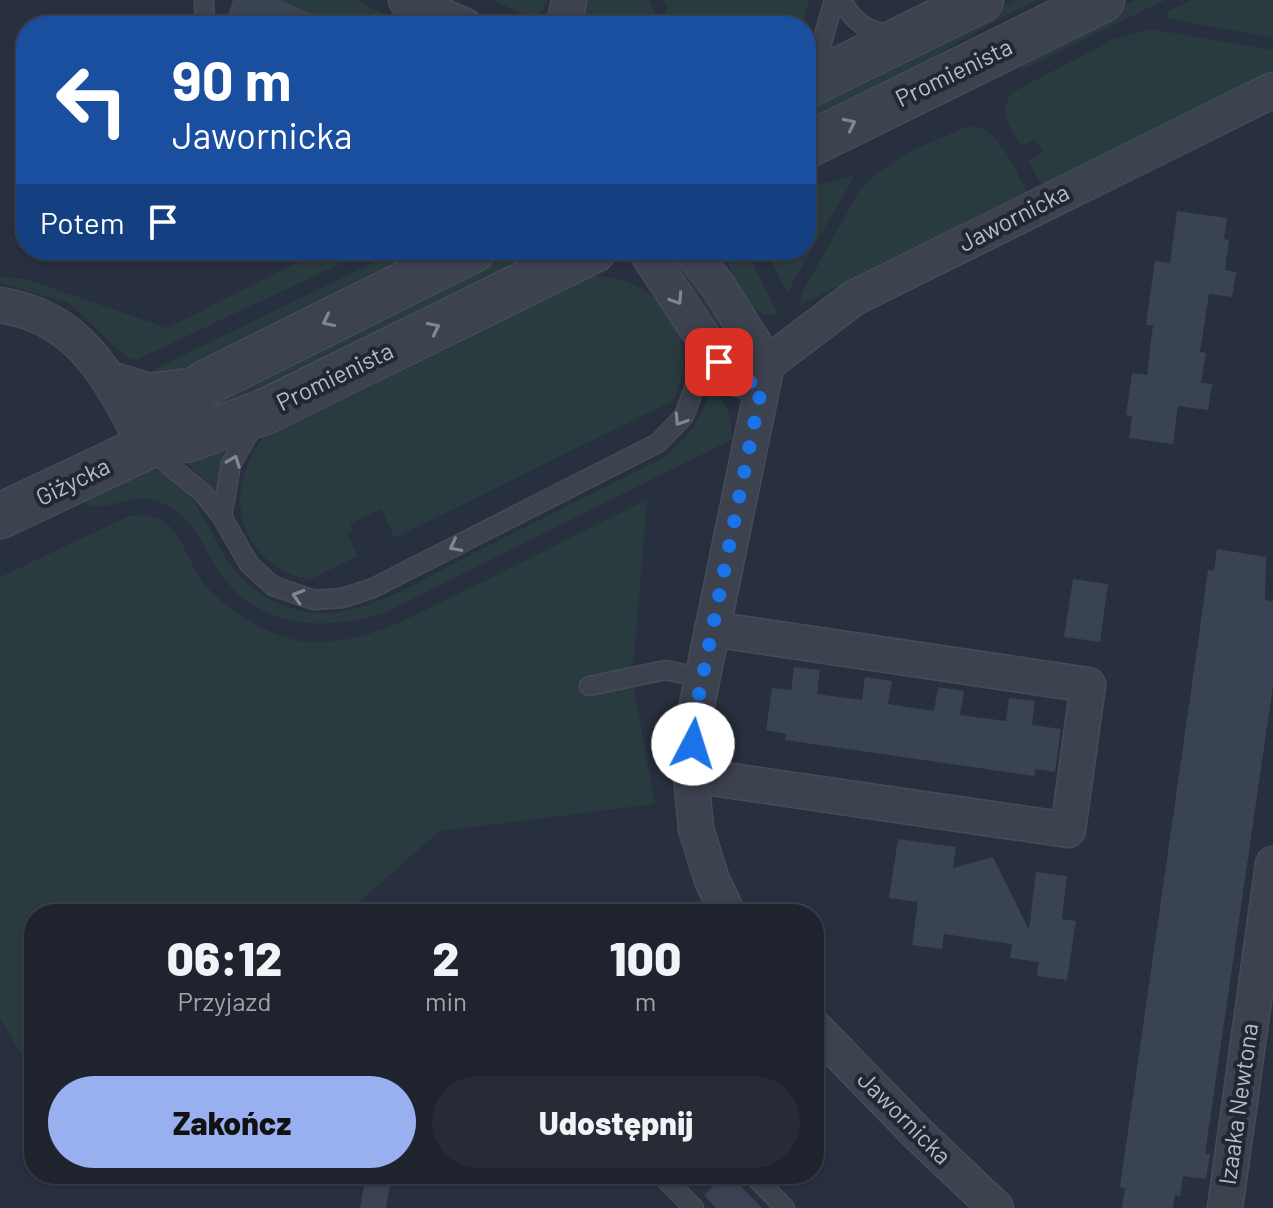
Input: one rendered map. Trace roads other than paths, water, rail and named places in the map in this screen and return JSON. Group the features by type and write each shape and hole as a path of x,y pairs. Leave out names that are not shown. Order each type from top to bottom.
{"street":[{"path":"406,0 442,16"},
{"path":"816,81 981,0"},
{"name":"Promienista","path":"816,141 1102,0"},
{"name":"Jawornicka","path":"764,374 854,298 1273,90"},
{"path":"0,305 28,310 57,324 110,379 146,447 172,413 204,384 453,260"},
{"name":"Promienista","path":"146,447 189,439 264,412 574,260"},
{"path":"652,260 729,377 764,374"},
{"path":"698,260 718,286 764,374 695,714 691,775 696,829 712,880 723,904"},
{"path":"717,260 718,286"},
{"path":"110,379 149,391 204,384"},
{"name":"Giżycka","path":"0,516 146,447"},
{"path":"691,775 1068,830 1088,685 712,629"},
{"name":"Izaaka Newtona","path":"1225,1208 1263,1001 1273,864"},
{"name":"Jawornicka","path":"824,1038 996,1208"}],"lane":[{"path":"816,62 834,0"},
{"path":"842,0 850,16 875,32 893,35 923,29"},
{"path":"146,447 177,469 222,517 249,564 273,586 314,600 353,596 664,439 684,416 709,347"},
{"path":"222,517 235,454 264,412"},
{"path":"589,686 666,670 702,678"},
{"path":"670,1184 694,1208"},
{"path":"762,1184 785,1208"}]}
